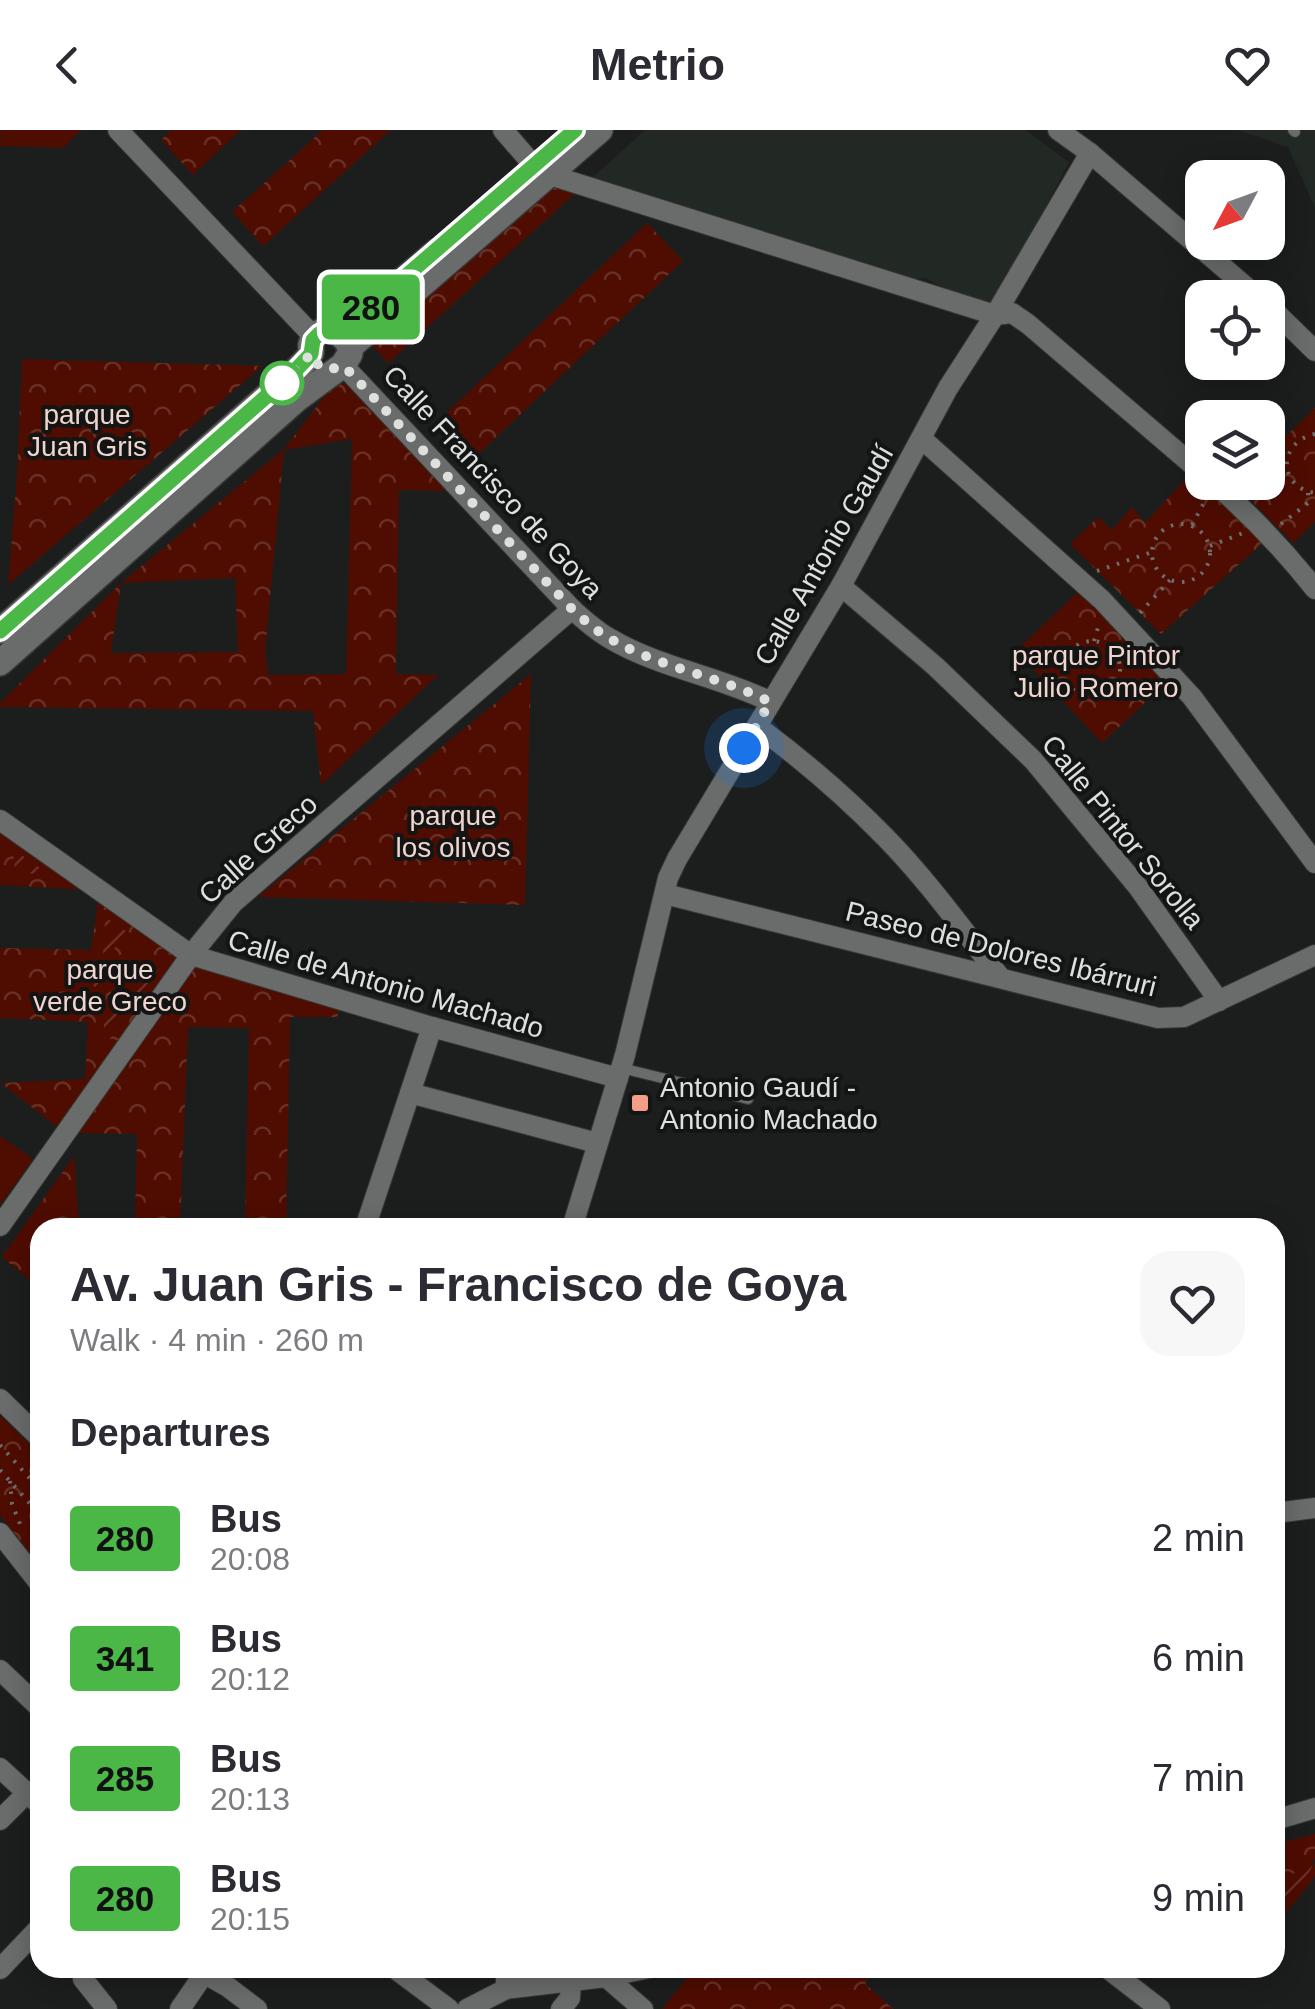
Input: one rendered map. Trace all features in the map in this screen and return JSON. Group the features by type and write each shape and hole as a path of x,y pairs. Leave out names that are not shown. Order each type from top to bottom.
{"street":[{"name":"Calle Francisco de Goya","path":"118,130 332,351 572,609 612,640 770,702"},
{"path":"503,130 542,171 671,220 800,262 995,315 1012,313 1185,461"},
{"path":"542,171 575,130"},
{"path":"0,663 282,412 332,351 542,171 600,130"},
{"path":"1058,130 1237,280"},
{"name":"Calle Antonio Gaudí","path":"575,1218 619,1073 668,878 677,859 840,586 948,388 1090,153"},
{"path":"1285,322 1315,351"},
{"path":"0,631 293,373 332,351"},
{"path":"922,439 1102,600 1192,698 1315,864"},
{"path":"1232,500 1290,557 1315,589"},
{"name":"Calle Pintor Sorolla","path":"840,586 936,666 1033,760 1138,887 1219,1001"},
{"name":"Calle Greco","path":"0,1226 191,955 233,904 572,609"},
{"path":"757,726 810,766 887,839 1000,977"},
{"name":"Calle de Antonio Machado","path":"0,820 191,955 432,1028 619,1073"},
{"name":"Paseo de Dolores Ibárruri","path":"665,894 1158,1018 1184,1017 1315,954"},
{"path":"368,1218 432,1028"},
{"path":"410,1093 597,1143"},
{"path":"0,1399 30,1428"},
{"path":"1285,1512 1315,1508"},
{"path":"0,1533 30,1571"},
{"path":"0,1670 30,1698"},
{"path":"0,1768 30,1796"},
{"path":"0,1820 30,1801"},
{"path":"1285,1817 1315,1808"},
{"path":"0,1969 30,1938"},
{"path":"83,1978 107,2009"},
{"path":"180,2009 196,1978"},
{"path":"212,1978 257,2009"},
{"path":"407,1978 449,2009"},
{"path":"467,2009 506,1978 606,1978 643,2009"},
{"path":"1120,1978 1160,2009"},
{"path":"561,2009 570,1998 571,1981"}],"lane":[{"path":"619,1073 748,1100"}],"path":[{"path":"1278,527 1308,503 1312,493 1292,482 1288,456 1292,447 1315,434"},
{"path":"1192,525 1202,500"},
{"path":"1182,523 1192,525 1210,546 1209,564 1197,578 1170,580 1155,566 1152,552 1156,537 1182,523"},
{"path":"1210,546 1253,530"},
{"path":"1097,571 1152,552"},
{"path":"1140,613 1170,580"},
{"path":"1094,641 1102,613"},
{"path":"1082,642 1108,646 1120,666 1118,679 1106,694 1088,697 1071,688 1064,672 1068,654 1082,642"},
{"path":"1120,666 1130,662"},
{"path":"0,1445 30,1479"},
{"path":"0,1470 30,1504"},
{"path":"10,1481 12,1504 26,1537"}],"shaded area":[{"path":"645,130 1025,130 1069,162 987,309 925,278 911,280 589,181"},
{"path":"1238,130 1315,130 1315,208 1288,147"}],"green space":[{"path":"1,130 81,130 63,148 0,146"},
{"path":"171,130 241,130 193,175 161,140"},
{"path":"323,130 391,130 263,246 232,212"},
{"path":"551,181 579,190 388,363 371,344"},
{"path":"647,223 683,261 472,460 436,423"},
{"name":"parque Juan Gris","path":"22,359 262,366 8,585"},
{"path":"348,383 449,491 399,490 396,674 438,675 321,785 313,711 0,707 121,583 284,449 333,385","holes":["352,439 346,674 268,675 265,651 284,450","235,578 238,652 111,653 121,583"]},
{"path":"1315,408 1315,522 1293,543 1251,500 1285,500 1286,436"},
{"path":"1185,480 1185,500 1220,500 1265,541 1161,634 1070,544 1098,517 1112,530 1132,507 1145,523"},
{"name":"parque Pintor Julio Romero","path":"1080,590 1167,682 1102,743 1016,651"},
{"name":"parque los olivos","path":"531,674 525,905 258,897"},
{"path":"0,829 86,890 0,885"},
{"path":"13,849 53,877 15,871"},
{"name":"parque verde Greco","path":"98,902 181,956 57,1127 1,1083 85,1079 88,1022 0,1018 0,948 91,950"},
{"path":"105,917 126,931 127,947 115,946 114,956 103,955"},
{"path":"145,961 166,961 128,1008 117,1005 133,985"},
{"path":"193,964 340,1009 337,1017 290,1017 286,1218 245,1218 249,1028 188,1027 180,1218 135,1218 137,1134 75,1133"},
{"path":"105,967 106,1006 93,999 95,988 85,974"},
{"path":"104,1011 126,1016 104,1047"},
{"path":"0,1136 33,1159 0,1205"},
{"path":"74,1156 78,1218 30,1218 30,1281 2,1257"},
{"path":"0,1415 30,1445 30,1553 0,1515"},
{"path":"1315,1834 1315,1854 1285,1880 1285,1842"},
{"path":"1315,1854 1312,1867 1285,1897 1285,1876 1295,1873"},
{"path":"1315,1864 1315,1877 1285,1914 1287,1897"},
{"path":"687,1978 869,1978 865,1984 893,2009 662,2009"}],"bus line":[{"name":"280","path":"0,631 293,373 311,354 313,340 319,334 326,330 340,333 359,318 575,130"}],"place":[{"name":"Antonio Gaudí - Antonio Machado","path":"640,1103"}],"route":[{"path":"282,383 311,354 314,362 327,370 344,366 594,628 612,640 770,702 744,748"}]}
